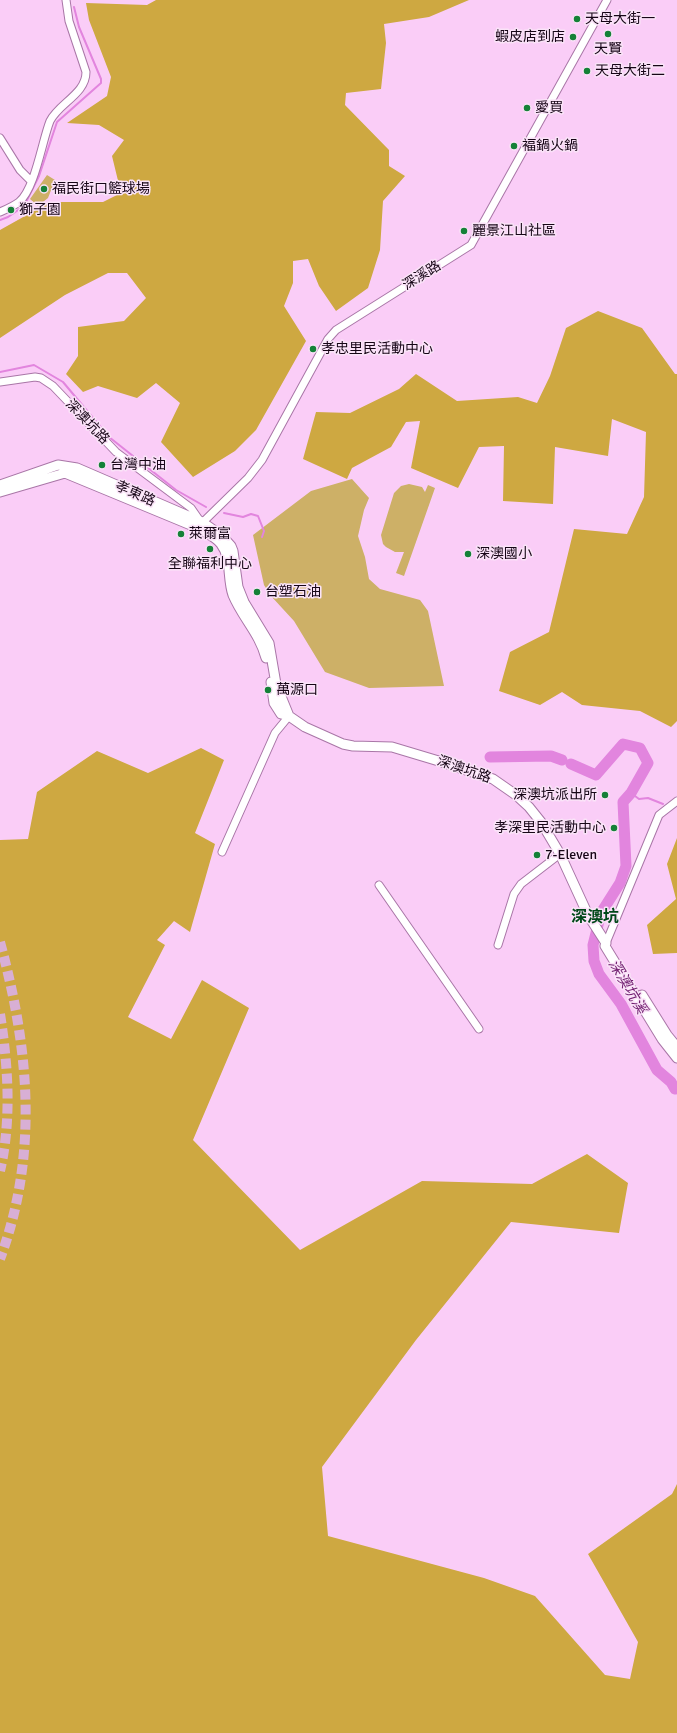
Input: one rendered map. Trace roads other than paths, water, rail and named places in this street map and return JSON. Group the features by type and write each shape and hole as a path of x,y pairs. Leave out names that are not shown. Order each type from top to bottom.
{"main road":[{"name":"孝東路","path":"0,485 51,467 66,465 77,468 200,526"},
{"name":"孝東路","path":"0,492 65,473 200,526"},
{"name":"深澳坑路","path":"200,526 216,531 231,546 234,556 238,587 244,602 269,643 276,684 290,716 305,727 343,744 353,746 392,747 493,779 516,795 529,807 541,822 560,854 588,915 604,941 605,946 662,1039 677,1058"},
{"name":"深澳坑路","path":"604,941 612,948 667,1035 677,1047"}],"street":[{"path":"0,212 20,202 26,195 50,121 55,113 77,93 86,79 86,72 69,20 66,0"},
{"name":"深溪路","path":"200,526 248,478 262,460 328,339 343,326 472,245 607,0"},
{"path":"0,138 20,170 31,181"},
{"name":"深澳坑路","path":"0,382 36,377 45,380 53,386 116,452 191,508 200,526"},
{"path":"222,852 275,734 290,716"},
{"path":"604,941 659,815 677,801"},
{"path":"498,945 514,894 521,884 560,854"},
{"path":"379,885 479,1029"}],"waterway":[{"path":"0,220 8,217 24,206 39,176 57,122 101,83 101,79 79,27 74,7"},
{"path":"0,372 34,365 63,382 109,437 176,490 206,507"},
{"path":"224,513 243,517 251,514 258,516 264,531 262,537"},
{"name":"深澳坑溪","path":"571,764 596,775 623,744 640,748 648,763 631,793 623,802 626,866 620,883 601,913 593,945 594,961 599,974 621,1004 657,1070 671,1082 675,1089"},
{"name":"深澳坑溪","path":"490,757 551,756 562,760"},
{"path":"631,793 639,799 648,798 663,804"}],"tunnel":[{"path":"0,942 18,1021 26,1101 25,1141 21,1180 12,1220 0,1259"},
{"path":"0,1014 8,1092 6,1132 0,1171"}],"place":[{"name":"天母大街一","path":"577,19"},
{"name":"天賢","path":"608,34"},
{"name":"蝦皮店到店","path":"573,37"},
{"name":"天母大街二","path":"587,71"},
{"name":"愛買","path":"527,108"},
{"name":"褔鍋火鍋","path":"514,146"},
{"name":"福民街口籃球場","path":"44,189"},
{"name":"獅子園","path":"11,210"},
{"name":"麗景江山社區","path":"464,231"},
{"name":"孝忠里民活動中心","path":"313,349"},
{"name":"台灣中油","path":"102,465"},
{"name":"萊爾富","path":"181,534"},
{"name":"全聯福利中心","path":"210,549"},
{"name":"深澳國小","path":"468,554"},
{"name":"台塑石油","path":"257,592"},
{"name":"萬源口","path":"268,690"},
{"name":"深澳坑派出所","path":"605,795"},
{"name":"孝深里民活動中心","path":"614,828"},
{"name":"7-Eleven","path":"537,855"}],"district":[{"name":"深澳坑","path":"595,918"}]}
